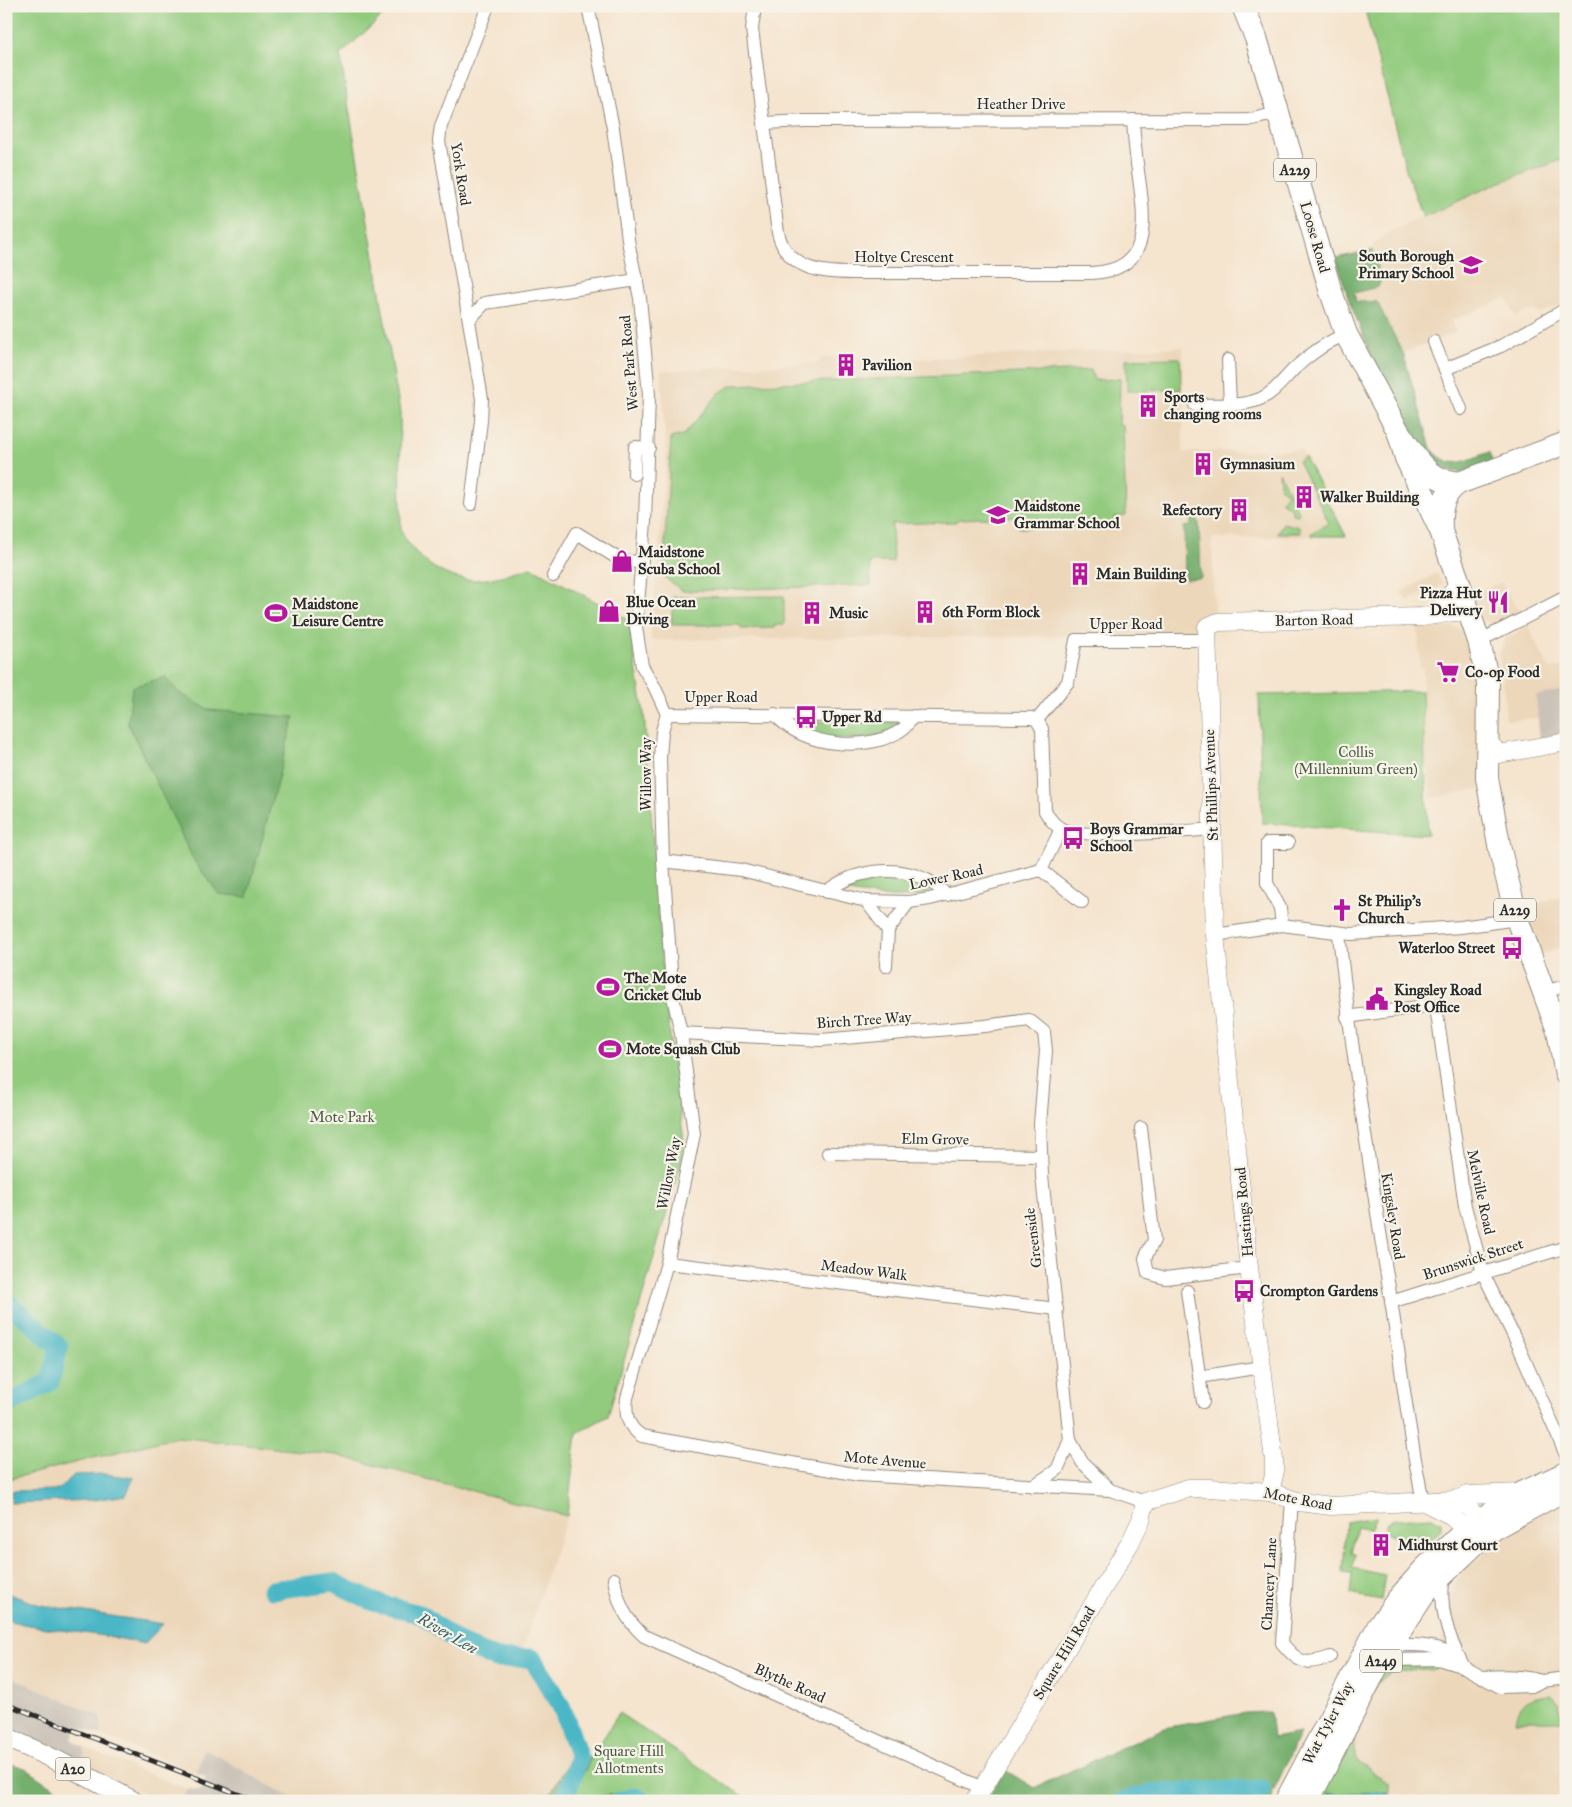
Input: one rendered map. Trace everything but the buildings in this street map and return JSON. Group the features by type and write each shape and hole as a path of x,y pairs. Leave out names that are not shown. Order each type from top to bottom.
{"highway":[{"name":"Loose Road","path":"1243,6 1256,38 1346,334 1398,431 1431,474 1444,480 1459,483"},
{"name":"Loose Road","path":"1398,431 1406,458 1441,531 1479,641 1488,683 1487,740"},
{"name":"A229","path":"1441,531 1440,513 1443,501 1450,489 1459,483 1566,443"},
{"name":"A229","path":"1487,740 1488,785 1500,850 1517,919 1558,1031 1566,1074"},
{"name":"Mote Road","path":"1474,1531 1522,1493 1566,1472"},
{"name":"A249","path":"1474,1531 1498,1526 1566,1490"},
{"name":"Wat Tyler Way","path":"1286,1801 1416,1604 1445,1574 1474,1531"},
{"name":"Wat Tyler Way","path":"1308,1801 1383,1655 1398,1599 1425,1568 1474,1531"}],"main road":[{"name":"A20","path":"6,1737 58,1761 133,1801"}],"street":[{"name":"York Road","path":"471,504 482,409 466,295 439,141 442,126 488,6"},
{"name":"West Park Road","path":"588,6 604,96 613,128 629,246 637,280 649,394 649,448 636,627 642,666 667,714"},
{"name":"Holtye Crescent","path":"755,6 752,30 779,239 792,258 806,268 834,273 1084,273 1110,271 1132,257 1141,242 1144,209 1133,120"},
{"name":"Heather Drive","path":"764,123 806,120 1248,120 1278,113"},
{"path":"469,320 485,303 637,280"},
{"path":"466,295 473,295 485,303"},
{"path":"1445,369 1501,346 1566,309"},
{"path":"1195,405 1230,404 1261,398 1274,389 1308,357 1333,339 1346,334"},
{"path":"1434,342 1461,409"},
{"path":"1228,360 1230,404"},
{"path":"634,474 635,447 649,448"},
{"path":"553,576 576,533 622,561 642,562"},
{"path":"1435,615 1459,582"},
{"path":"1479,641 1566,597"},
{"name":"Barton Road","path":"1208,640 1207,627 1218,622 1394,618 1469,612"},
{"name":"Upper Road","path":"667,714 1020,717 1037,720 1068,682 1076,640 1208,640"},
{"name":"St Phillips Avenue","path":"1208,640 1215,933"},
{"name":"Willow Way","path":"629,1424 625,1412 627,1398 667,1263 694,1134 681,1034 673,997 663,861 660,752 667,714"},
{"name":"Upper Road","path":"775,714 782,723 813,739 852,744 877,740 903,728 914,716"},
{"path":"1037,720 1042,729 1045,811 1051,821 1061,830 1082,834 1110,834 1213,829"},
{"path":"1487,740 1499,754 1566,742"},
{"path":"1061,830 1041,870 1082,902"},
{"path":"1282,925 1280,908 1267,884 1267,843 1288,843"},
{"name":"Lower Road","path":"663,861 740,870 866,901 909,902 947,895 1041,870"},
{"path":"826,892 838,882 852,875 882,872 917,876 926,879 947,895"},
{"path":"866,901 888,930"},
{"path":"886,966 888,930 909,902"},
{"path":"1215,933 1282,925 1338,934 1408,931 1517,919"},
{"name":"Hastings Road","path":"1215,933 1249,1268 1274,1460 1274,1475 1270,1492"},
{"name":"Kingsley Road","path":"1338,934 1347,1017 1410,1439 1423,1501"},
{"path":"1543,992 1566,986"},
{"name":"Melville Road","path":"1347,1017 1425,1006 1436,1008 1465,1206 1483,1273 1519,1347 1566,1455"},
{"name":"Birch Tree Way","path":"681,1034 821,1040 985,1026 1029,1020 1044,1032"},
{"name":"Greenside","path":"1044,1032 1046,1051 1040,1124 1040,1156 1070,1440 1082,1462 1110,1490"},
{"path":"1141,1128 1154,1240 1145,1258 1148,1273 1165,1278 1249,1268"},
{"name":"Elm Grove","path":"828,1153 1040,1156"},
{"name":"Brunswick Street","path":"1391,1302 1566,1247"},
{"name":"Meadow Walk","path":"667,1263 1057,1309"},
{"path":"1187,1291 1203,1402"},
{"path":"1199,1377 1261,1367"},
{"name":"Mote Avenue","path":"629,1424 642,1436 822,1470 906,1479 1110,1490 1145,1502"},
{"name":"Greenside","path":"1033,1486 1058,1470 1070,1440"},
{"name":"Mote Road","path":"1145,1502 1188,1488 1270,1492 1292,1500 1350,1507 1455,1500 1468,1495 1522,1493"},
{"name":"Chancery Lane","path":"1292,1500 1282,1643 1294,1658 1309,1663 1330,1658"},
{"path":"1455,1500 1469,1507 1474,1531"},
{"path":"1423,1501 1452,1516 1474,1531"},
{"name":"Square Hill Road","path":"979,1794 1127,1548 1141,1520 1145,1502"},
{"path":"1445,1574 1441,1592 1450,1638 1461,1662"},
{"name":"Blythe Road","path":"614,1579 618,1601 624,1614 644,1636 979,1794"},
{"path":"1383,1655 1427,1645 1448,1650 1481,1677 1500,1687 1532,1686 1542,1681 1566,1678"},
{"path":"1481,1677 1510,1675 1542,1681"}],"shaded area":[{"name":"South Borough Primary School","path":"1566,158 1566,303 1541,313 1533,310 1516,316 1506,298 1452,321 1456,332 1403,353 1377,302 1356,302 1354,293 1372,290 1381,280 1372,245 1389,232 1498,183"},
{"name":"Maidstone Grammar School","path":"1183,347 1183,452 1301,450 1346,536 1212,538 1214,614 1200,618 1199,635 650,640 666,453 661,371 818,363 822,358 865,357 865,361"},
{"path":"1437,573 1443,585 1407,601 1401,592"},
{"path":"1502,582 1519,612 1496,625 1490,624 1482,620 1471,594"},
{"path":"1453,626 1465,631 1481,661 1484,788 1431,798 1423,739 1423,668 1420,668 1418,627"},
{"path":"1528,626 1549,669 1566,667 1566,736 1540,744 1538,718 1506,720 1503,676 1499,656 1504,640"},
{"path":"1566,689 1566,736 1540,744 1536,696"},
{"path":"1566,894 1566,946 1542,954 1526,908"},
{"path":"177,1437 336,1455 567,1516 522,1650 573,1755 546,1801 297,1801 204,1748 197,1773 101,1735 101,1716 6,1675 6,1480"},
{"path":"1566,1496 1566,1801 1334,1801 1354,1730 1377,1683 1390,1672 1435,1670 1455,1581 1501,1537"},
{"path":"6,1675 101,1716 101,1735 77,1726 72,1739 85,1748 82,1763 6,1733"},
{"path":"85,1748 187,1789 182,1801 157,1801 82,1763"},
{"path":"204,1748 297,1801 182,1801 187,1789 201,1790 206,1777 197,1773"}],"green space":[{"name":"Mote Park","path":"6,6 393,6 340,55 400,412 401,531 425,561 448,575 473,580 486,579 531,567 628,619 644,714 664,991 685,1149 608,1416 577,1433 567,1516 336,1455 177,1437 6,1480"},
{"path":"1364,6 1566,6 1566,158 1498,183 1423,217 1407,173"},
{"path":"1373,250 1381,280 1378,287 1354,293 1356,302 1377,302 1403,353 1431,448 1445,460 1451,462 1465,461 1490,452 1492,461 1461,472 1451,471 1439,466 1431,459 1413,432 1371,354 1350,303 1336,258"},
{"path":"1180,358 1181,390 1127,391 1126,359"},
{"path":"1091,370 1094,380 1120,379 1119,425 1123,425 1126,516 1115,517 1115,525 1019,528 1018,517 892,524 893,562 870,562 871,585 682,591 663,576 671,438 684,435 719,393 733,385"},
{"path":"1305,457 1346,536 1312,536 1311,533 1329,523 1298,461"},
{"path":"1279,472 1299,513 1298,515 1292,514 1292,509 1281,501 1287,493 1280,487"},
{"path":"1191,516 1195,516 1199,524 1201,578 1185,579 1184,527 1191,526"},
{"path":"1283,523 1299,527 1300,533 1277,533"},
{"path":"784,596 784,625 775,625 775,628 741,629 740,625 672,625 672,597"},
{"path":"165,677 178,692 209,710 294,717 247,897 219,894 194,861 128,724 132,687"},
{"name":"Collis (Millennium Green)","path":"1422,691 1428,835 1262,823 1259,695"},
{"path":"792,721 899,722 899,725 878,736 845,739 813,734 800,728"},
{"path":"890,878 915,882 931,890 914,896 889,897 844,891 842,887 863,880"},
{"path":"1376,1517 1370,1530 1357,1527 1351,1552 1355,1553 1352,1568 1385,1575 1381,1600 1350,1594 1352,1574 1343,1573 1346,1522"},
{"path":"1432,1517 1441,1522 1441,1529 1429,1543 1380,1532 1385,1530 1387,1522 1395,1519"},
{"path":"1404,1665 1438,1666 1435,1670 1415,1669 1390,1672 1377,1683 1354,1730 1354,1751 1359,1763 1389,1783 1389,1801 1313,1801 1374,1680 1386,1668"},
{"path":"1552,1695 1559,1703 1562,1721 1516,1721 1520,1708 1528,1700"},
{"path":"1270,1712 1273,1738 1300,1733 1269,1801 986,1801 1005,1770 1034,1788 1164,1728 1245,1713"},
{"name":"Square Hill Allotments","path":"619,1713 750,1801 665,1801 626,1792 570,1801 591,1758"},
{"path":"573,1755 591,1758 570,1801 546,1801"},
{"path":"6,1762 25,1768 74,1801 6,1801"},
{"path":"626,1792 665,1801 577,1801"}],"water":[{"path":"105,1474 134,1478 126,1495 94,1500 11,1503 12,1491 58,1490 74,1475"},
{"path":"6,1593 40,1605 163,1624 144,1644 23,1624 6,1620"},
{"path":"1389,1792 1389,1801 1327,1801 1328,1794"}],"waterway":[{"name":"River Len","path":"6,1301 59,1347 50,1382 6,1405"},
{"name":"River Len","path":"272,1590 333,1582 374,1602 422,1615 458,1642 496,1659 532,1658 562,1708 579,1758 564,1801"},
{"name":"River Len","path":"1123,1801 1153,1793 1262,1789"},
{"name":"River Len","path":"620,1801 636,1797 642,1801"}],"railway":[{"path":"6,1704 256,1801"}],"place":[{"name":"South Borough Primary School","path":"1471,265"},
{"name":"Pavilion","path":"846,365"},
{"name":"Sports changing rooms","path":"1148,406"},
{"name":"Gymnasium","path":"1203,464"},
{"name":"Walker Building","path":"1304,497"},
{"name":"Refectory","path":"1239,510"},
{"name":"Maidstone Grammar School","path":"998,515"},
{"name":"Maidstone Scuba School","path":"622,561"},
{"name":"Main Building","path":"1080,574"},
{"name":"Pizza Hut Delivery","path":"1498,602"},
{"name":"Blue Ocean Diving","path":"609,611"},
{"name":"6th Form Block","path":"925,612"},
{"name":"Maidstone Leisure Centre","path":"276,613"},
{"name":"Music","path":"812,613"},
{"name":"Co-op Food","path":"1448,672"},
{"name":"Upper Rd","path":"806,717"},
{"name":"Boys Grammar School","path":"1073,838"},
{"name":"St Philip's Church","path":"1342,910"},
{"name":"Waterloo Street","path":"1512,948"},
{"name":"The Mote Cricket Club","path":"608,987"},
{"name":"Kingsley Road Post Office","path":"1377,999"},
{"name":"Mote Squash Club","path":"610,1049"},
{"name":"Crompton Gardens","path":"1244,1291"},
{"name":"Midhurst Court","path":"1381,1545"}]}
